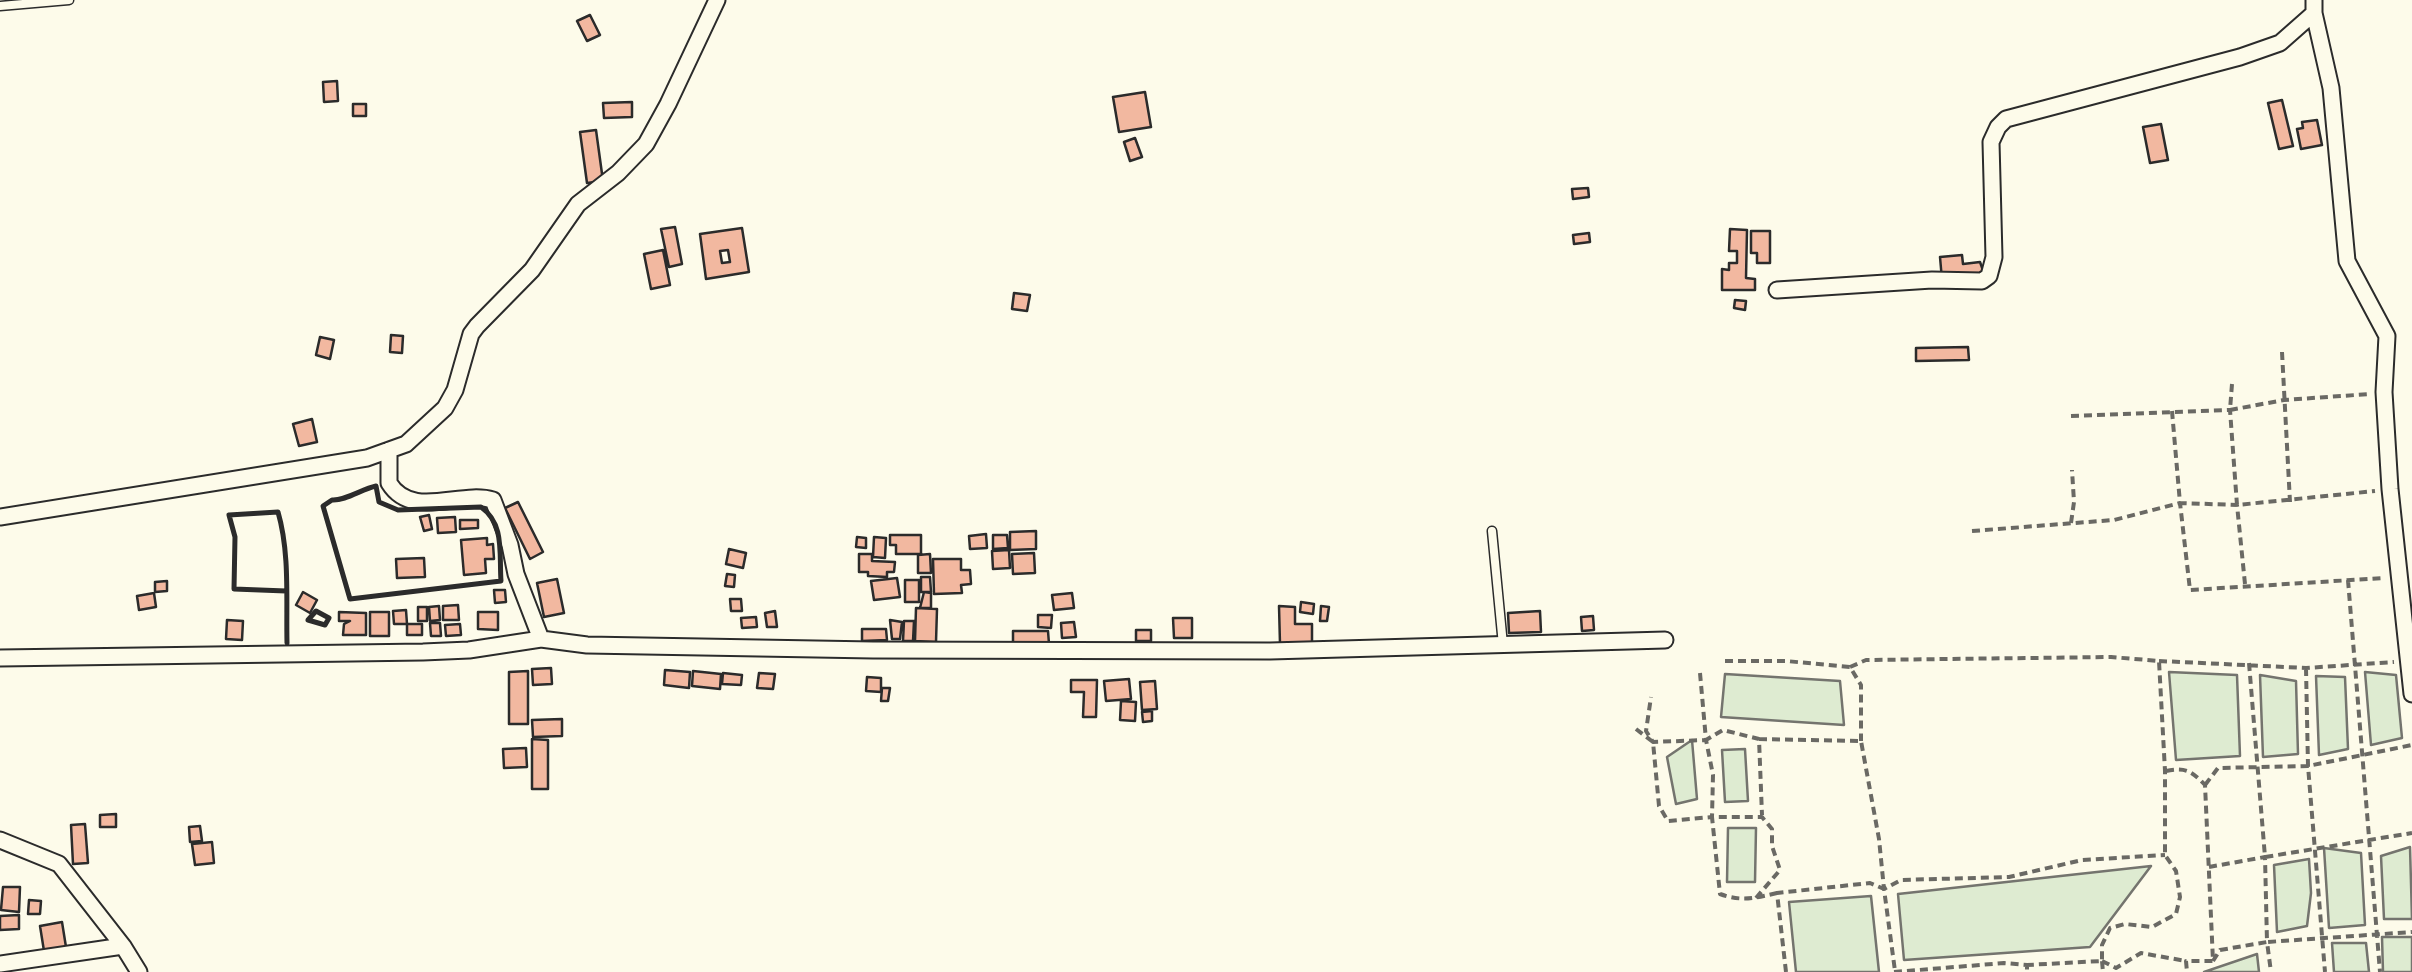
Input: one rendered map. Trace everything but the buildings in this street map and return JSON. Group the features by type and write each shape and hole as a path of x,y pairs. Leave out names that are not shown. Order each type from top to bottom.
{"street":[{"path":"0,517 367,458 406,444 445,408 455,390 471,334 532,270 578,204 618,173 646,144 718,0"},
{"path":"1777,290 1932,280 1982,281 1989,276 1994,257 1991,142 2006,119 2240,57 2280,42 2300,28 2314,7"},
{"path":"2314,7 2331,88 2348,261 2387,336 2384,392 2390,489 2412,694"},
{"path":"389,450 389,483 403,498 427,502 483,497 493,500 542,639"},
{"path":"0,658 438,652 542,639 587,645 873,650 1270,651 1665,640"},
{"path":"0,840 59,864 139,972"},
{"path":"0,964 123,946"}],"lane":[{"path":"0,6 69,0"},
{"path":"1492,531 1503,645"}],"path":[{"path":"2282,352 2290,502"},
{"path":"2232,384 2230,410 2245,584"},
{"path":"2071,416 2230,410 2284,400 2384,392"},
{"path":"2172,412 2190,590 2245,584 2398,579"},
{"path":"2070,523 2074,502 2072,470"},
{"path":"1972,532 2114,520 2180,503 2290,502 2390,489"},
{"path":"2348,580 2380,972"},
{"path":"1725,661 1850,667 1866,660 2111,657 2306,668 2408,662"},
{"path":"2103,972 2102,945 2110,928 2125,924 2152,927 2176,914 2180,896 2176,871 2165,854 2159,661"},
{"path":"2248,663 2271,972"},
{"path":"1850,667 1861,684 1861,741 1878,838 1894,972 2004,963 2027,968 2102,961 2116,968 2141,954 2213,961"},
{"path":"2306,668 2308,766 2326,972"},
{"path":"1700,673 1713,775 1712,817 1720,894 1740,901 1777,892 1870,882 1884,889"},
{"path":"1650,697 1646,731 1652,742 1659,806 1668,822 1762,816"},
{"path":"1636,729 1652,742 1706,740 1723,730 1759,739 1861,741"},
{"path":"1756,898 1780,870 1772,846 1772,829 1762,816 1759,739"},
{"path":"2213,961 2206,785 2218,768 2308,766 2412,745"},
{"path":"2165,771 2182,768 2206,785"},
{"path":"2210,867 2412,833"},
{"path":"1884,889 1901,880 2008,877 2082,860 2165,854"},
{"path":"1777,892 1786,972"},
{"path":"2213,961 2220,950 2267,942 2412,932"},
{"path":"2186,961 2186,972"}],"green space":[{"path":"2169,672 2237,675 2240,756 2176,760"},
{"path":"2365,672 2396,675 2402,738 2371,745"},
{"path":"1725,674 1840,681 1844,725 1721,717"},
{"path":"2260,675 2296,681 2298,754 2263,757"},
{"path":"2316,676 2345,677 2348,749 2319,755"},
{"path":"1692,740 1697,799 1676,804 1667,757"},
{"path":"1745,749 1748,801 1725,802 1722,750"},
{"path":"1728,828 1756,828 1755,882 1727,882"},
{"path":"2410,847 2412,919 2384,919 2381,856"},
{"path":"2324,848 2361,853 2365,925 2329,928"},
{"path":"2309,859 2311,893 2307,926 2277,932 2274,865"},
{"path":"2151,866 2090,947 1904,960 1898,894"},
{"path":"1871,896 1879,972 1796,972 1789,902"},
{"path":"2382,937 2412,937 2412,972 2383,972"},
{"path":"2332,943 2366,943 2369,972 2334,972"},
{"path":"2257,954 2259,972 2204,972"}],"wall":[{"path":"376,486 379,502 398,510 481,507 497,531 501,581 350,599 323,506 376,486"},
{"path":"286,591 234,589 235,537 229,515 278,512 286,560 287,643"},
{"path":"316,611 329,618 325,625 308,620 316,611"}]}
